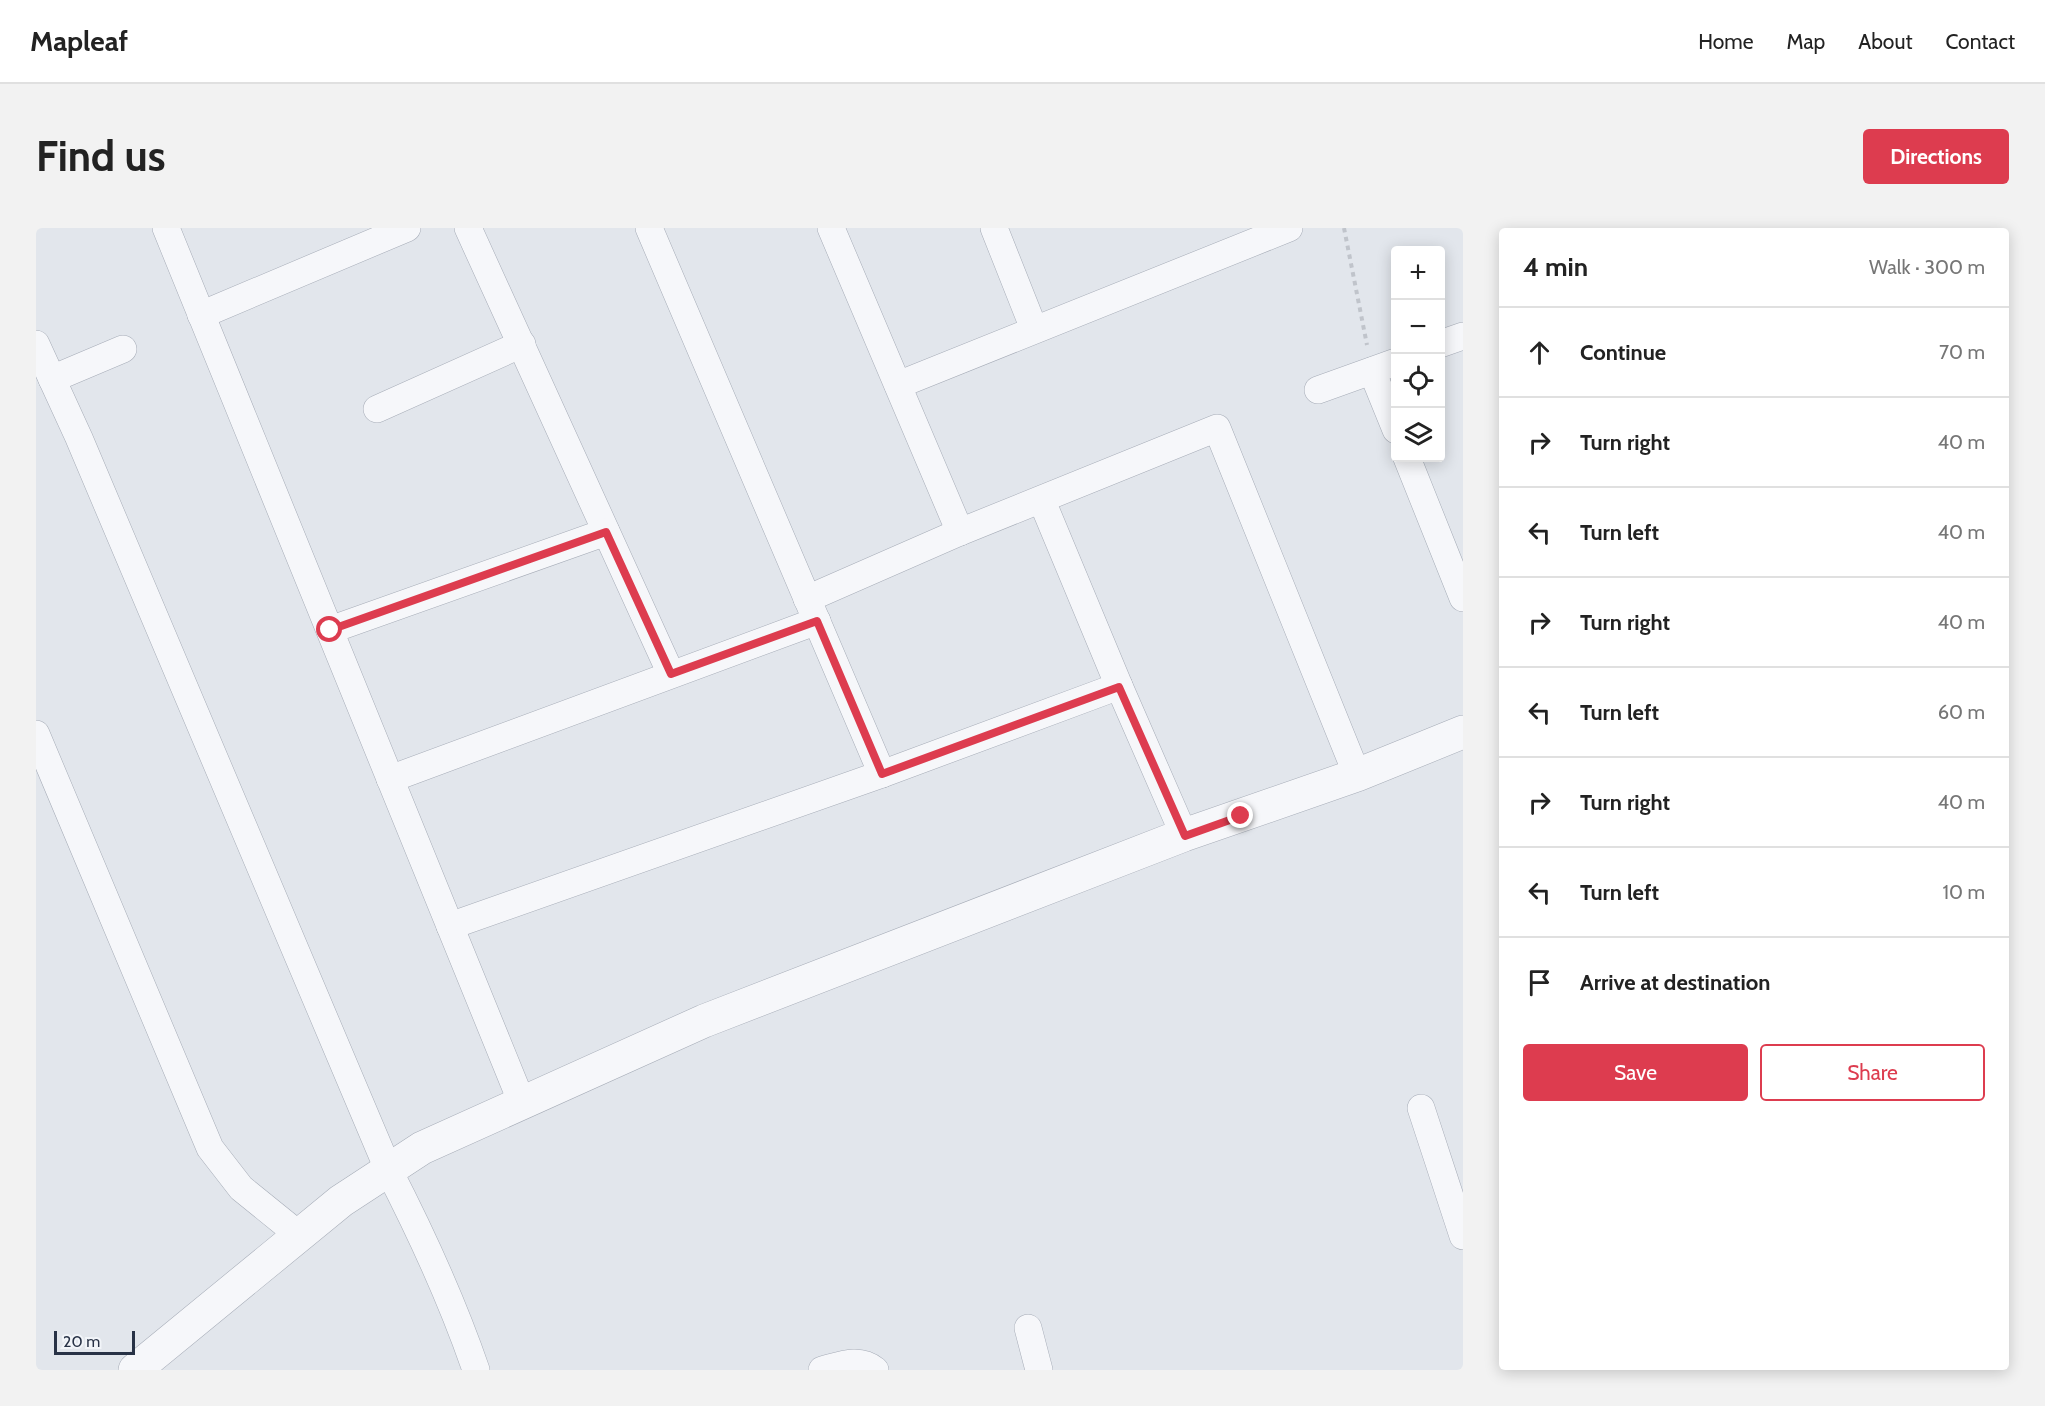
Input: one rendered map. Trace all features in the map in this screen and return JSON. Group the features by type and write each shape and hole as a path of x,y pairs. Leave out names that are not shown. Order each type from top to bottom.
{"street":[{"path":"166,228 522,1103"},
{"path":"201,315 407,228"},
{"path":"468,228 671,674"},
{"path":"649,228 882,774"},
{"path":"831,228 960,532"},
{"path":"994,228 1034,329"},
{"path":"898,385 1289,228"},
{"path":"1445,342 1463,336"},
{"path":"36,344 388,1169 423,1236 459,1321 476,1370"},
{"path":"376,409 522,344"},
{"path":"52,379 123,349"},
{"path":"1318,390 1384,366 1391,408"},
{"path":"390,778 671,674 812,610 960,532 1042,501 1217,428 1357,775"},
{"path":"1409,462 1463,598"},
{"path":"1042,501 1119,687 1185,836"},
{"path":"330,630 606,532"},
{"path":"450,926 882,774 1119,687"},
{"path":"135,1370 341,1202 422,1148 705,1021 1185,836 1357,775 1463,732"},
{"path":"36,734 210,1148 242,1188 300,1235"},
{"path":"1421,1108 1459,1207 1463,1236"},
{"path":"1028,1328 1039,1370"},
{"path":"822,1370 855,1362 869,1365 875,1370"}],"path":[{"path":"1344,228 1384,366"}],"route":[{"path":"330,630 606,532 671,674 817,621 882,774 1119,687 1185,836 1241,816"}]}
